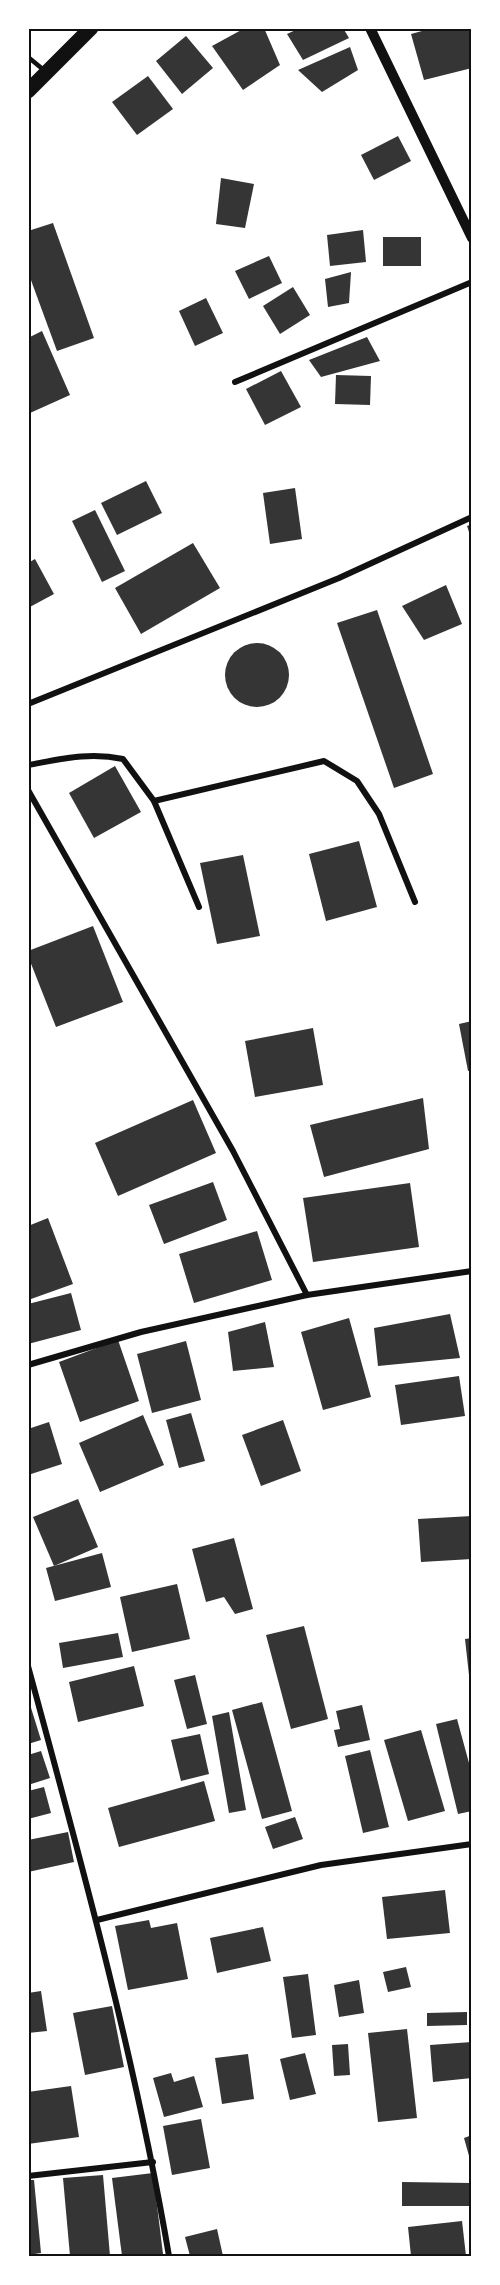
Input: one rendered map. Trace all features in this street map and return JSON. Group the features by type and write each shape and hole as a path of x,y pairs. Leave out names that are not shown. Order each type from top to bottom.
{"main road":[{"path":"28,91 91,28"}],"street":[{"path":"370,28 471,238"},
{"path":"235,382 471,282"},
{"path":"28,704 339,578 471,517"},
{"path":"28,765 87,754 102,754 123,759 154,801 199,907"},
{"path":"154,801 324,761 357,781 380,814 415,902"},
{"path":"28,790 233,1151 307,1294"},
{"path":"28,1365 141,1332 307,1294 471,1270"},
{"path":"28,1665 97,1920 153,2162 169,2256"},
{"path":"97,1920 321,1865 471,1844"},
{"path":"28,2176 153,2162"}],"lane":[{"path":"28,57 47,73"}],"building":[{"path":"245,28 264,28 280,65 243,90 212,46"},
{"path":"300,28 343,28 349,38 303,60 287,34"},
{"path":"433,28 472,28 472,68 424,80 411,34"},
{"path":"186,36 213,68 182,94 156,61"},
{"path":"350,47 358,70 322,92 298,70"},
{"path":"148,76 173,109 137,135 112,102"},
{"path":"398,136 411,161 374,180 361,155"},
{"path":"221,178 254,184 245,228 216,224"},
{"path":"53,223 94,338 57,351 28,272 28,231"},
{"path":"363,230 366,262 330,266 327,235"},
{"path":"383,237 421,237 421,266 383,266"},
{"path":"269,256 282,283 249,299 235,271"},
{"path":"351,272 349,303 328,307 325,279"},
{"path":"293,287 310,315 280,334 263,306"},
{"path":"206,298 223,333 195,346 179,311"},
{"path":"42,331 70,395 30,413 28,338"},
{"path":"367,337 380,361 321,377 309,360"},
{"path":"281,371 301,407 265,425 246,389"},
{"path":"336,375 371,376 370,405 335,404"},
{"path":"146,481 162,513 117,535 101,503"},
{"path":"295,488 302,539 270,544 263,493"},
{"path":"95,510 125,571 102,582 72,521"},
{"path":"472,524 472,538 471,538 467,526"},
{"path":"193,543 220,588 141,634 115,588"},
{"path":"35,559 54,594 28,608 28,563"},
{"path":"446,585 462,624 424,640 402,606"},
{"path":"377,610 433,774 394,788 337,623"},
{"path":"257,643 275,649 283,657 289,675 283,693 275,701 257,707 239,701 231,693 225,675 231,657 239,649"},
{"path":"115,766 141,812 94,838 69,793"},
{"path":"359,841 377,907 326,921 309,854"},
{"path":"243,855 260,936 217,944 200,863"},
{"path":"93,926 123,1002 56,1027 28,951"},
{"path":"472,1021 472,1070 468,1071 459,1024"},
{"path":"313,1028 323,1085 255,1097 245,1041"},
{"path":"423,1098 429,1149 324,1177 310,1125"},
{"path":"193,1100 216,1153 118,1196 95,1143"},
{"path":"213,1182 227,1220 164,1244 149,1205"},
{"path":"410,1183 419,1247 313,1262 303,1198"},
{"path":"48,1218 73,1284 31,1299 28,1291 28,1226"},
{"path":"257,1231 272,1280 194,1303 179,1254"},
{"path":"71,1293 81,1330 28,1344 28,1304"},
{"path":"450,1314 460,1358 378,1366 374,1328"},
{"path":"349,1318 371,1397 323,1410 301,1332"},
{"path":"265,1322 274,1367 233,1371 228,1332"},
{"path":"118,1340 139,1401 80,1422 59,1362"},
{"path":"186,1341 201,1400 152,1413 137,1354"},
{"path":"459,1376 465,1416 401,1425 395,1385"},
{"path":"191,1413 205,1461 179,1468 166,1420"},
{"path":"143,1415 164,1465 100,1492 79,1443"},
{"path":"283,1420 301,1471 261,1486 242,1435"},
{"path":"49,1422 62,1464 28,1475 28,1429"},
{"path":"78,1499 98,1547 54,1566 33,1517"},
{"path":"472,1516 472,1559 421,1562 418,1519"},
{"path":"234,1538 253,1609 235,1614 224,1597 206,1602 192,1549"},
{"path":"102,1553 111,1587 55,1601 46,1568"},
{"path":"177,1584 190,1639 132,1652 120,1597"},
{"path":"304,1626 328,1719 291,1729 266,1635"},
{"path":"118,1633 123,1657 63,1668 59,1643"},
{"path":"472,1638 472,1683 470,1684 465,1639"},
{"path":"134,1666 144,1706 78,1722 69,1682"},
{"path":"195,1675 207,1724 187,1729 174,1680"},
{"path":"28,1698 41,1740 28,1744"},
{"path":"262,1702 292,1811 262,1819 232,1710"},
{"path":"362,1705 370,1740 338,1747 334,1730 340,1729 336,1711"},
{"path":"229,1712 246,1810 229,1813 212,1716"},
{"path":"457,1719 472,1774 472,1811 458,1814 436,1724"},
{"path":"421,1730 445,1811 408,1821 384,1740"},
{"path":"200,1734 209,1774 181,1781 171,1740"},
{"path":"370,1750 389,1827 363,1833 345,1756"},
{"path":"41,1751 50,1778 28,1785 28,1755"},
{"path":"204,1781 215,1821 119,1847 108,1808"},
{"path":"44,1787 51,1813 28,1819 28,1791"},
{"path":"295,1817 303,1839 273,1849 265,1827"},
{"path":"68,1832 74,1862 28,1872 28,1840"},
{"path":"445,1890 450,1933 387,1939 382,1897"},
{"path":"149,1920 151,1928 177,1923 188,1979 128,1990 115,1926"},
{"path":"263,1927 271,1961 217,1973 210,1938"},
{"path":"406,1967 411,1987 388,1992 383,1972"},
{"path":"308,1974 316,2035 292,2038 283,1977"},
{"path":"359,1980 364,2013 339,2017 334,1985"},
{"path":"41,1991 47,2031 28,2033 28,1993"},
{"path":"112,2006 124,2067 85,2075 73,2013"},
{"path":"467,2012 467,2025 427,2026 427,2013"},
{"path":"407,2029 417,2118 378,2122 368,2033"},
{"path":"472,2042 472,2078 433,2082 430,2045"},
{"path":"348,2044 350,2075 334,2076 332,2045"},
{"path":"305,2053 316,2094 290,2100 280,2059"},
{"path":"248,2054 254,2099 222,2104 215,2058"},
{"path":"171,2073 174,2082 194,2076 203,2107 164,2117 153,2078"},
{"path":"71,2086 79,2137 28,2144 28,2092"},
{"path":"201,2119 210,2168 172,2175 163,2126"},
{"path":"472,2135 472,2163 471,2163 464,2138"},
{"path":"153,2173 163,2254 122,2256 112,2178"},
{"path":"103,2175 110,2256 70,2256 63,2178"},
{"path":"28,2180 34,2180 41,2253 28,2255"},
{"path":"402,2182 472,2183 472,2206 402,2206"},
{"path":"462,2221 466,2256 411,2256 408,2227"},
{"path":"217,2229 223,2256 190,2256 185,2237"}]}
